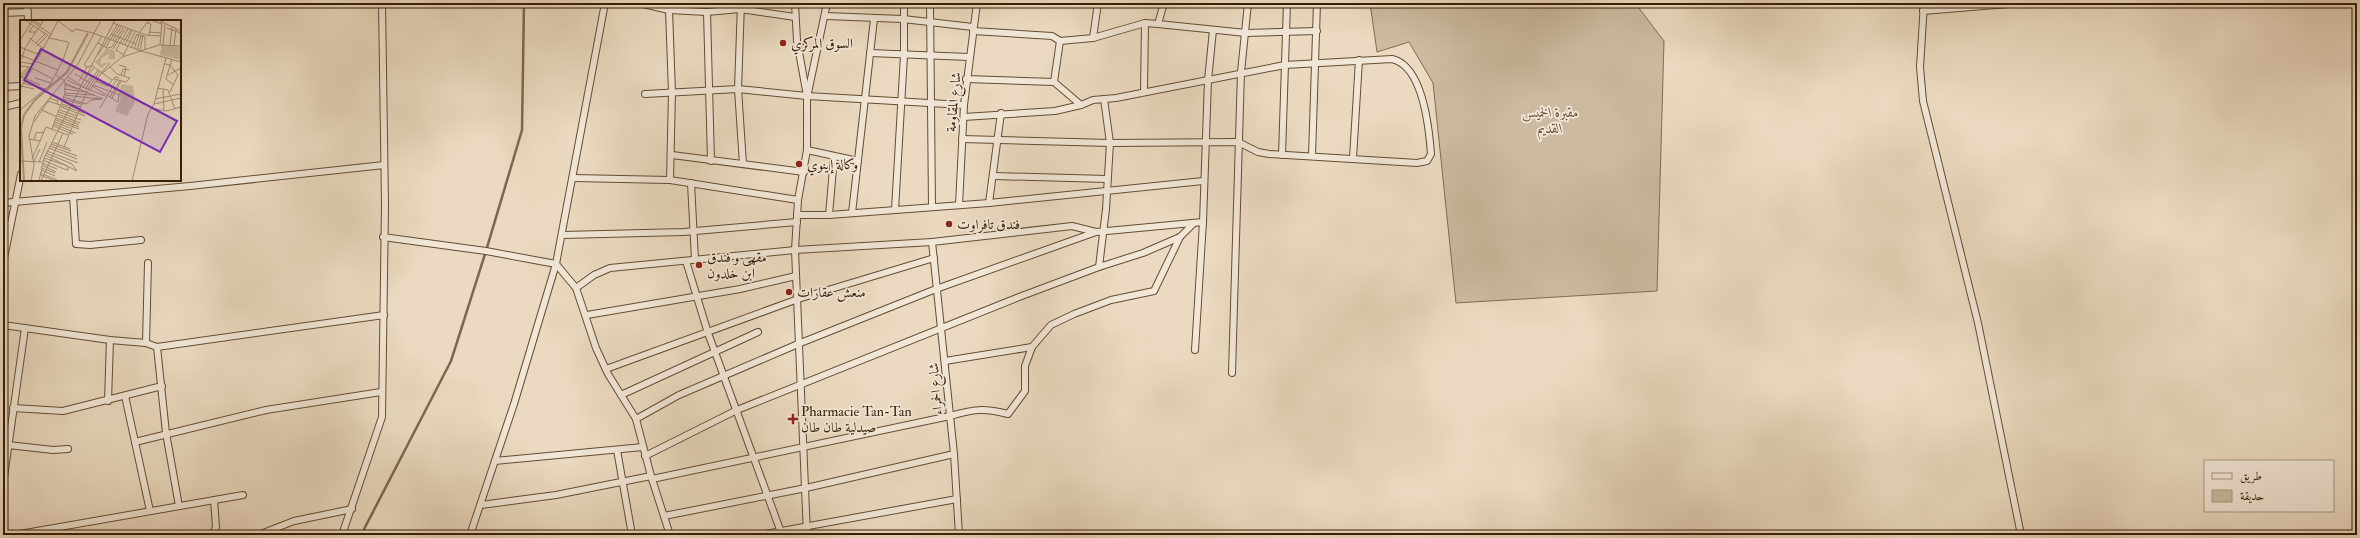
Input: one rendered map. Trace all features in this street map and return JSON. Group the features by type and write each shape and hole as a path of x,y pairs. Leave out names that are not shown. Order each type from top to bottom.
{"street":[{"path":"27,3 28,20"},
{"path":"342,535 382,417 381,392 384,315 383,237 385,205 382,3"},
{"path":"470,535 495,461 556,264 563,235 605,3"},
{"path":"639,3 669,10 708,12 740,6 795,17"},
{"path":"795,3 795,17 807,96 807,150 798,200 795,250 798,299 798,344 802,384 803,447 806,488 806,535"},
{"path":"807,96 826,16 827,3"},
{"path":"895,210 904,55 904,3"},
{"path":"930,3 932,207"},
{"name":"شارع المقاومة","path":"959,204 966,79 977,3"},
{"path":"1093,38 1098,3"},
{"path":"1158,24 1164,3"},
{"path":"1232,373 1241,72 1248,3"},
{"path":"1282,155 1287,3"},
{"path":"1312,156 1317,3"},
{"path":"1924,3 1920,67 1923,101 1978,323 2021,535"},
{"path":"1923,11 2020,3"},
{"path":"740,6 738,89 744,164"},
{"path":"669,10 672,92 672,155 670,180"},
{"path":"3,13 28,12"},
{"path":"708,12 711,161"},
{"path":"826,16 903,19 973,29 1052,36 1060,41 1093,38 1145,23 1246,33 1317,31"},
{"path":"852,213 874,19"},
{"path":"1144,92 1145,23"},
{"path":"1195,350 1203,222 1203,181 1207,143 1208,80 1213,30"},
{"path":"1054,82 1060,41"},
{"path":"870,53 969,57"},
{"path":"962,139 1110,143 1238,142 1258,152 1282,155 1422,163 1428,160 1431,154 1424,107 1415,77 1408,67 1401,61 1392,59 1316,62 1285,65 1241,72 1144,92 1093,100 1081,105 1055,111 1001,113 964,117"},
{"path":"1353,158 1359,60"},
{"path":"966,79 1054,82 1081,105"},
{"path":"3,87 20,86"},
{"path":"645,94 738,89 807,96 964,105"},
{"path":"1099,267 1104,231 1110,143 1104,99"},
{"path":"3,107 20,103"},
{"path":"989,203 994,176 1001,113"},
{"path":"807,150 858,161"},
{"path":"672,155 804,172"},
{"path":"829,215 834,157"},
{"path":"3,203 384,165"},
{"path":"994,176 1107,179"},
{"path":"573,178 670,180 798,200"},
{"path":"3,263 20,181"},
{"path":"563,235 693,231 797,218 959,204 989,203 1106,192 1156,184 1203,181"},
{"path":"691,183 695,260"},
{"path":"73,196 74,240 76,244 90,245 141,240"},
{"path":"636,419 679,395 798,344 936,289 1096,232 1203,222"},
{"path":"481,505 556,495 754,458 950,416 974,409 988,409 1008,414 1024,391 1025,366 1032,346 1051,326 1074,314 1129,294 1154,290 1180,237 1194,223"},
{"path":"576,288 594,275 610,268 795,250 932,242 1072,226 1096,232"},
{"path":"383,237 486,251 556,264 576,288 587,315 588,326 606,369 636,419 651,478 670,535"},
{"path":"645,456 737,410 940,329 1099,267 1143,253 1180,237"},
{"name":"شارع الحمراء","path":"932,242 954,454 957,499 957,535"},
{"path":"606,369 798,299 934,258"},
{"path":"686,261 708,333 781,532"},
{"path":"146,343 148,263"},
{"path":"587,315 740,289 796,276"},
{"path":"3,324 110,340 146,343 157,347 384,315"},
{"path":"3,484 25,328"},
{"path":"621,395 758,332"},
{"path":"108,401 110,340"},
{"path":"945,361 1032,346"},
{"path":"157,347 166,433 179,506"},
{"path":"13,408 63,411 108,401 162,386"},
{"path":"135,442 166,433 266,410 381,392"},
{"path":"125,396 150,511"},
{"path":"8,445 53,450 68,449"},
{"path":"495,461 643,448"},
{"path":"617,450 632,535"},
{"path":"664,516 767,494 806,488 954,454"},
{"path":"14,535 243,495"},
{"path":"759,535 957,499"},
{"path":"208,535 214,532 216,527 214,500"},
{"path":"258,535 294,521 352,509"}],"green space":[{"name":"مقبرة الخميس القديم","path":"1370,3 1635,3 1664,41 1657,291 1456,303 1433,83 1409,42 1377,52"}],"waterway":[{"path":"361,535 451,361 486,251 522,130 524,3"}],"place":[{"name":"السوق المركزي","path":"783,43"},
{"name":"وكالة إينوي","path":"799,164"},
{"name":"فندق تافراوت","path":"949,224"},
{"name":"مقهى و فندق ابن خلدون","path":"699,265"},
{"name":"منعش عقارات","path":"789,292"},
{"name":"Pharmacie Tan-Tan صيدلية طان طان","path":"793,419"}]}
